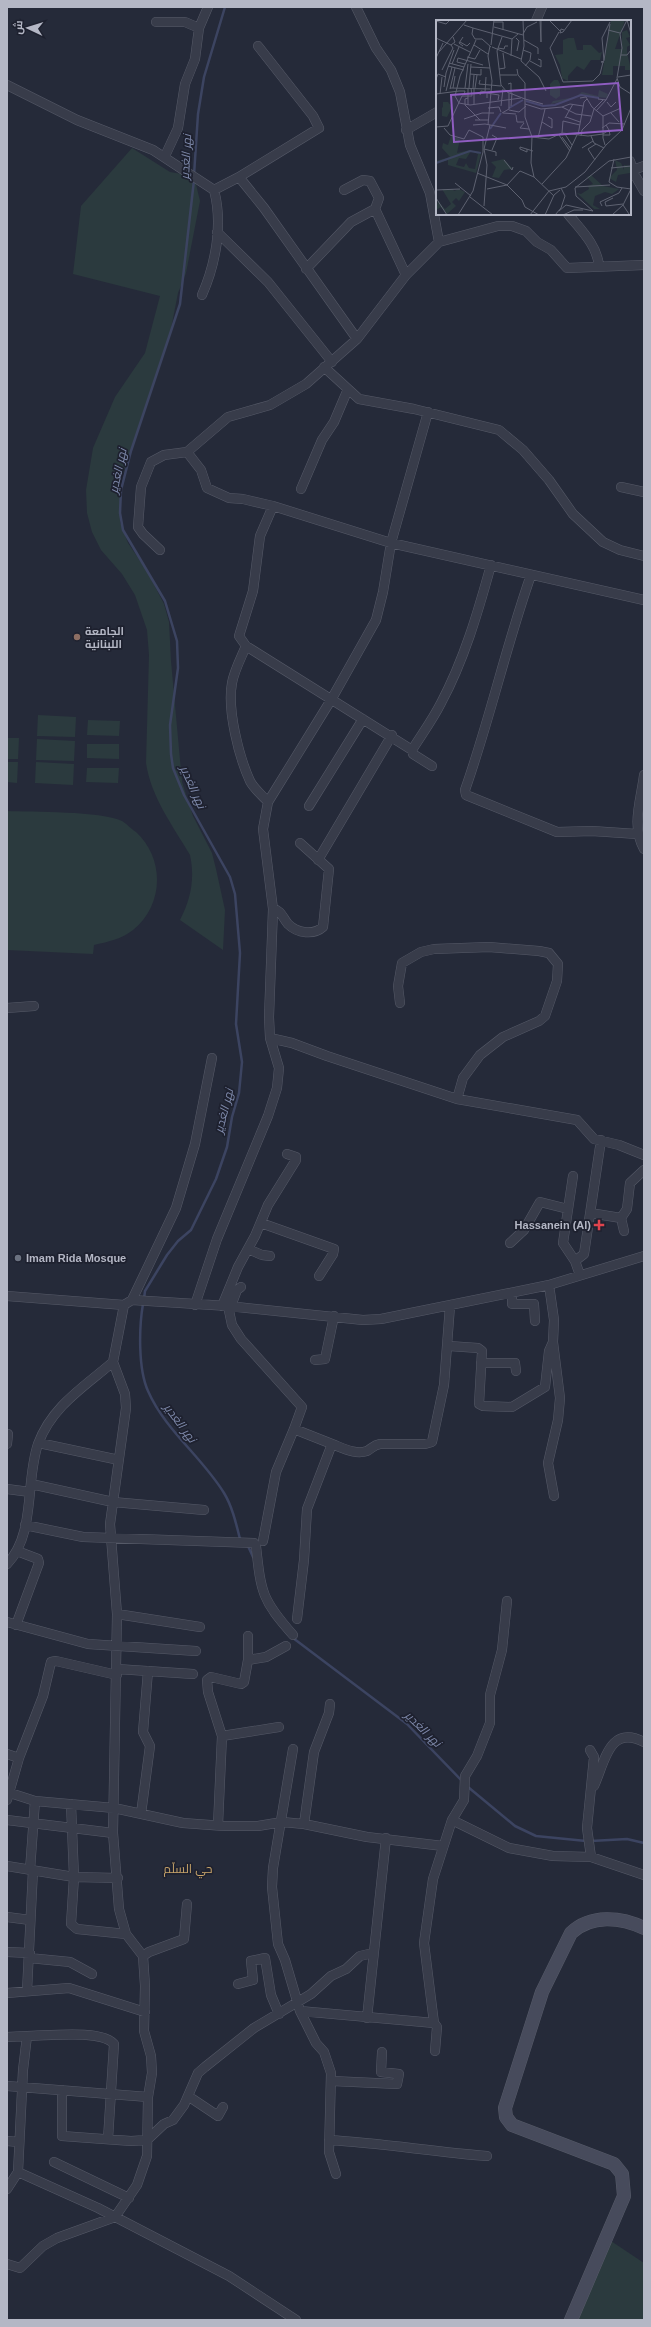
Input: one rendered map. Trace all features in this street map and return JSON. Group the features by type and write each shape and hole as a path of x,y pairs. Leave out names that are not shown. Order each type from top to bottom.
{"street":[{"path":"165,156 178,128 182,99 195,59 199,28 208,7"},
{"path":"356,7 398,87 405,110 406,130 410,145 430,193 438,242"},
{"path":"536,20 542,7"},
{"path":"156,22 185,22 199,28"},
{"path":"214,190 239,177 318,128 313,116 258,46"},
{"path":"7,85 77,120 165,156 214,190 219,220 214,266 202,295"},
{"path":"406,130 436,113"},
{"path":"644,166 631,169 644,191"},
{"path":"239,177 264,208 357,339"},
{"path":"306,269 351,222 375,209 379,198 370,181 363,180 344,190"},
{"path":"375,209 406,275"},
{"path":"569,215 591,242 598,256 599,266"},
{"path":"160,550 143,534 138,527 141,486 151,462 156,458 187,452 228,417 270,405 297,391 357,339 406,275 438,242 498,226 512,226 526,231 536,242 551,250 567,268 644,265"},
{"path":"217,232 268,282 328,364 348,389 359,399 428,412 499,430 523,450 549,480 574,514 603,542 620,550 644,556"},
{"path":"301,489 322,440 334,422 348,389"},
{"path":"195,1305 220,1232 268,1116 277,1088 279,1068 270,1038 273,909 263,829 268,802 331,700 376,620 383,592 391,543 428,412"},
{"path":"187,452 201,470 205,484 212,491 229,498 243,499 273,506 391,543 644,600"},
{"path":"621,488 644,492"},
{"path":"273,506 260,536 253,591 239,636 246,646 331,700 392,735 412,750 413,754 432,766"},
{"path":"412,750 441,703 472,631 491,565"},
{"path":"531,575 512,629 498,688 465,790 466,795 557,832 592,831 637,834"},
{"path":"246,646 232,682 232,711 244,767 251,783 268,802"},
{"path":"309,806 363,719"},
{"path":"318,860 392,735"},
{"path":"644,775 643,794 636,825 637,834 644,849"},
{"path":"273,909 281,912 289,925 311,934 317,932 323,927 329,869 300,843"},
{"path":"400,1003 398,986 402,963 421,952 489,947 515,947 549,954 555,958 558,968 557,981 545,1016 539,1021 503,1037 480,1055 463,1078 457,1099"},
{"path":"7,1008 34,1006"},
{"path":"270,1038 287,1041 327,1056 457,1099 567,1117 577,1120 594,1139 644,1155"},
{"path":"7,1564 17,1551 25,1525 39,1443 52,1416 70,1396 113,1362 130,1302 176,1208 195,1144 212,1058"},
{"path":"575,1261 584,1254 601,1140"},
{"path":"263,1541 276,1472 302,1406 241,1339 232,1325 227,1306 238,1267 261,1223 268,1205 296,1160 296,1157 287,1154"},
{"path":"624,1231 621,1218 627,1209 630,1183 644,1170"},
{"path":"573,1176 563,1243 575,1261 580,1275"},
{"path":"510,1243 524,1230 540,1202 568,1209"},
{"path":"590,1214 621,1218"},
{"path":"261,1223 334,1249 333,1254 319,1276"},
{"path":"248,1249 262,1255 270,1256"},
{"path":"7,1296 130,1302 146,1301 227,1306 381,1319 549,1285 644,1256"},
{"path":"549,1285 554,1320 553,1342 560,1398 558,1420 548,1463 554,1496"},
{"path":"227,1306 237,1290 241,1287"},
{"path":"512,1293 512,1304 534,1304 535,1321"},
{"path":"294,1429 353,1452 367,1450 373,1445 380,1444 425,1444 432,1442 444,1385 450,1306"},
{"path":"315,1360 325,1359 334,1316"},
{"path":"448,1346 478,1348 482,1352 479,1404 483,1406 512,1408 545,1387 549,1351 553,1342"},
{"path":"7,2264 20,2268 43,2246 56,2238 115,2217 129,2198 144,2170 148,2140 148,2097 151,2056 144,2031 145,2012 143,1956 126,1934 119,1909 118,1878 113,1833 118,1614 111,1538 113,1502 125,1419 125,1394 113,1362"},
{"path":"481,1363 515,1363 516,1371"},
{"path":"39,1443 119,1460"},
{"path":"296,1619 304,1560 307,1509 332,1444"},
{"path":"7,1489 31,1488 113,1502 204,1510"},
{"path":"25,1525 83,1537 254,1543 256,1546 262,1594 274,1614 293,1635"},
{"path":"17,1551 38,1559 39,1563 11,1623 79,1643 117,1647 196,1651"},
{"path":"436,2051 437,2026 434,2023 424,1943 433,1879 452,1820 464,1800 464,1780 479,1751 490,1723 490,1695 502,1650 507,1601"},
{"path":"118,1614 200,1627"},
{"path":"218,1825 222,1736 208,1692 207,1680 211,1678 241,1684 244,1682 248,1660 248,1636"},
{"path":"248,1660 266,1657 286,1646"},
{"path":"193,1674 148,1671 117,1672 56,1661 51,1662 48,1666 44,1696 19,1758 7,1795 35,1801 114,1808 183,1823 258,1826 282,1822 304,1824 443,1846"},
{"path":"141,1814 150,1746 143,1732 148,1671"},
{"path":"304,1824 314,1752 329,1713 330,1704"},
{"path":"222,1736 279,1727"},
{"path":"591,1793 603,1761 614,1743 624,1737 634,1737 644,1742"},
{"path":"293,1749 282,1822 275,1851 272,1887 278,1944 285,1960 299,2007 316,2043 324,2052 329,2062 332,2081 329,2140 330,2152 336,2174"},
{"path":"590,1750 594,1757 587,1838 590,1853"},
{"path":"7,1754 19,1758"},
{"path":"27,1991 35,1801"},
{"path":"71,1804 74,1877 71,1924 77,1929 126,1934"},
{"path":"7,1820 113,1833"},
{"path":"452,1820 509,1848 547,1855 590,1853 644,1875"},
{"path":"367,2018 373,1953 380,1909 386,1838"},
{"path":"7,1866 74,1877 118,1878"},
{"path":"143,1956 184,1939 187,1904"},
{"path":"7,1917 30,1920"},
{"path":"571,2320 582,2290 624,2196 622,2174 614,2164 512,2125 506,2117 505,2108 540,1999 554,1965 571,1934 578,1927 588,1922 606,1919 623,1919 644,1928"},
{"path":"7,1952 70,1962 92,1974"},
{"path":"62,2090 61,2135 108,2139 148,2140 164,2124 174,2120 188,2096 198,2073 254,2028 279,2014 299,2007 330,1976 346,1969 360,1956 373,1953"},
{"path":"238,1984 253,1980 250,1961 265,1958 271,1995 279,2014"},
{"path":"7,1993 70,1988 145,2012"},
{"path":"299,2007 367,2018 434,2023"},
{"path":"7,2037 78,2035 109,2039 114,2044 108,2139"},
{"path":"7,2189 18,2172 22,2087 27,2036"},
{"path":"332,2081 397,2084 399,2074 381,2072 382,2052"},
{"path":"7,2086 148,2097"},
{"path":"188,2096 218,2116 223,2107"},
{"path":"329,2140 371,2142 443,2153 487,2156"},
{"path":"7,2141 20,2142"},
{"path":"54,2162 129,2198"},
{"path":"18,2172 115,2217 229,2276 296,2320"}],"shaded area":[{"path":"132,148 170,172 194,176 200,201 186,273 178,293 169,339 120,483 120,522 128,543 147,571 164,604 169,622 182,782 193,816 212,853 216,869 225,910 223,950 180,920 187,904 191,888 192,872 190,855 158,799 149,776 146,763 149,655 147,630 135,595 122,574 101,550 92,532 87,513 86,490 93,448 115,397 145,353 160,296 73,274 81,206"},
{"path":"38,715 76,717 75,737 37,736"},
{"path":"88,720 120,721 119,736 87,735"},
{"path":"7,738 19,738 18,759 7,759"},
{"path":"37,739 75,741 74,761 36,760"},
{"path":"87,744 119,744 119,759 87,758"},
{"path":"7,762 18,762 17,783 7,782"},
{"path":"36,762 74,764 73,785 35,783"},
{"path":"87,768 119,768 118,783 86,782"},
{"path":"7,811 99,815 125,823 136,832 145,843 152,855 156,868 157,882 155,895 151,908 143,920 133,930 124,936 94,945 93,954 7,950"},
{"path":"611,2241 644,2263 644,2320 578,2320"}],"waterway":[{"name":"نهر الغدير","path":"194,175 198,114 204,77 225,7"},
{"name":"نهر الغدير","path":"144,1299 145,1291 167,1255 178,1241 191,1230 216,1179 227,1147 232,1117 239,1093 242,1062 236,1024 240,953 235,894 230,877 184,795 173,768 170,725 178,668 177,641 165,601 123,530 120,513 121,490 131,451 180,304 194,180"},
{"name":"نهر الغدير","path":"143,1304 140,1348 142,1371 148,1391 164,1418 205,1467 224,1493 232,1509 240,1539"},
{"name":"نهر الغدير","path":"248,1546 253,1557"},
{"name":"نهر الغدير","path":"293,1638 407,1724 463,1782"},
{"name":"نهر الغدير","path":"468,1787 515,1826 536,1836 586,1841"},
{"name":"نهر الغدير","path":"591,1841 627,1839 644,1843"}],"place":[{"name":"الجامعة اللبنانية","path":"77,637"},
{"name":"Hassanein (Al)","path":"599,1225"},
{"name":"Imam Rida Mosque","path":"18,1258"}],"district":[{"name":"حي السلّم","path":"188,1869"}]}
